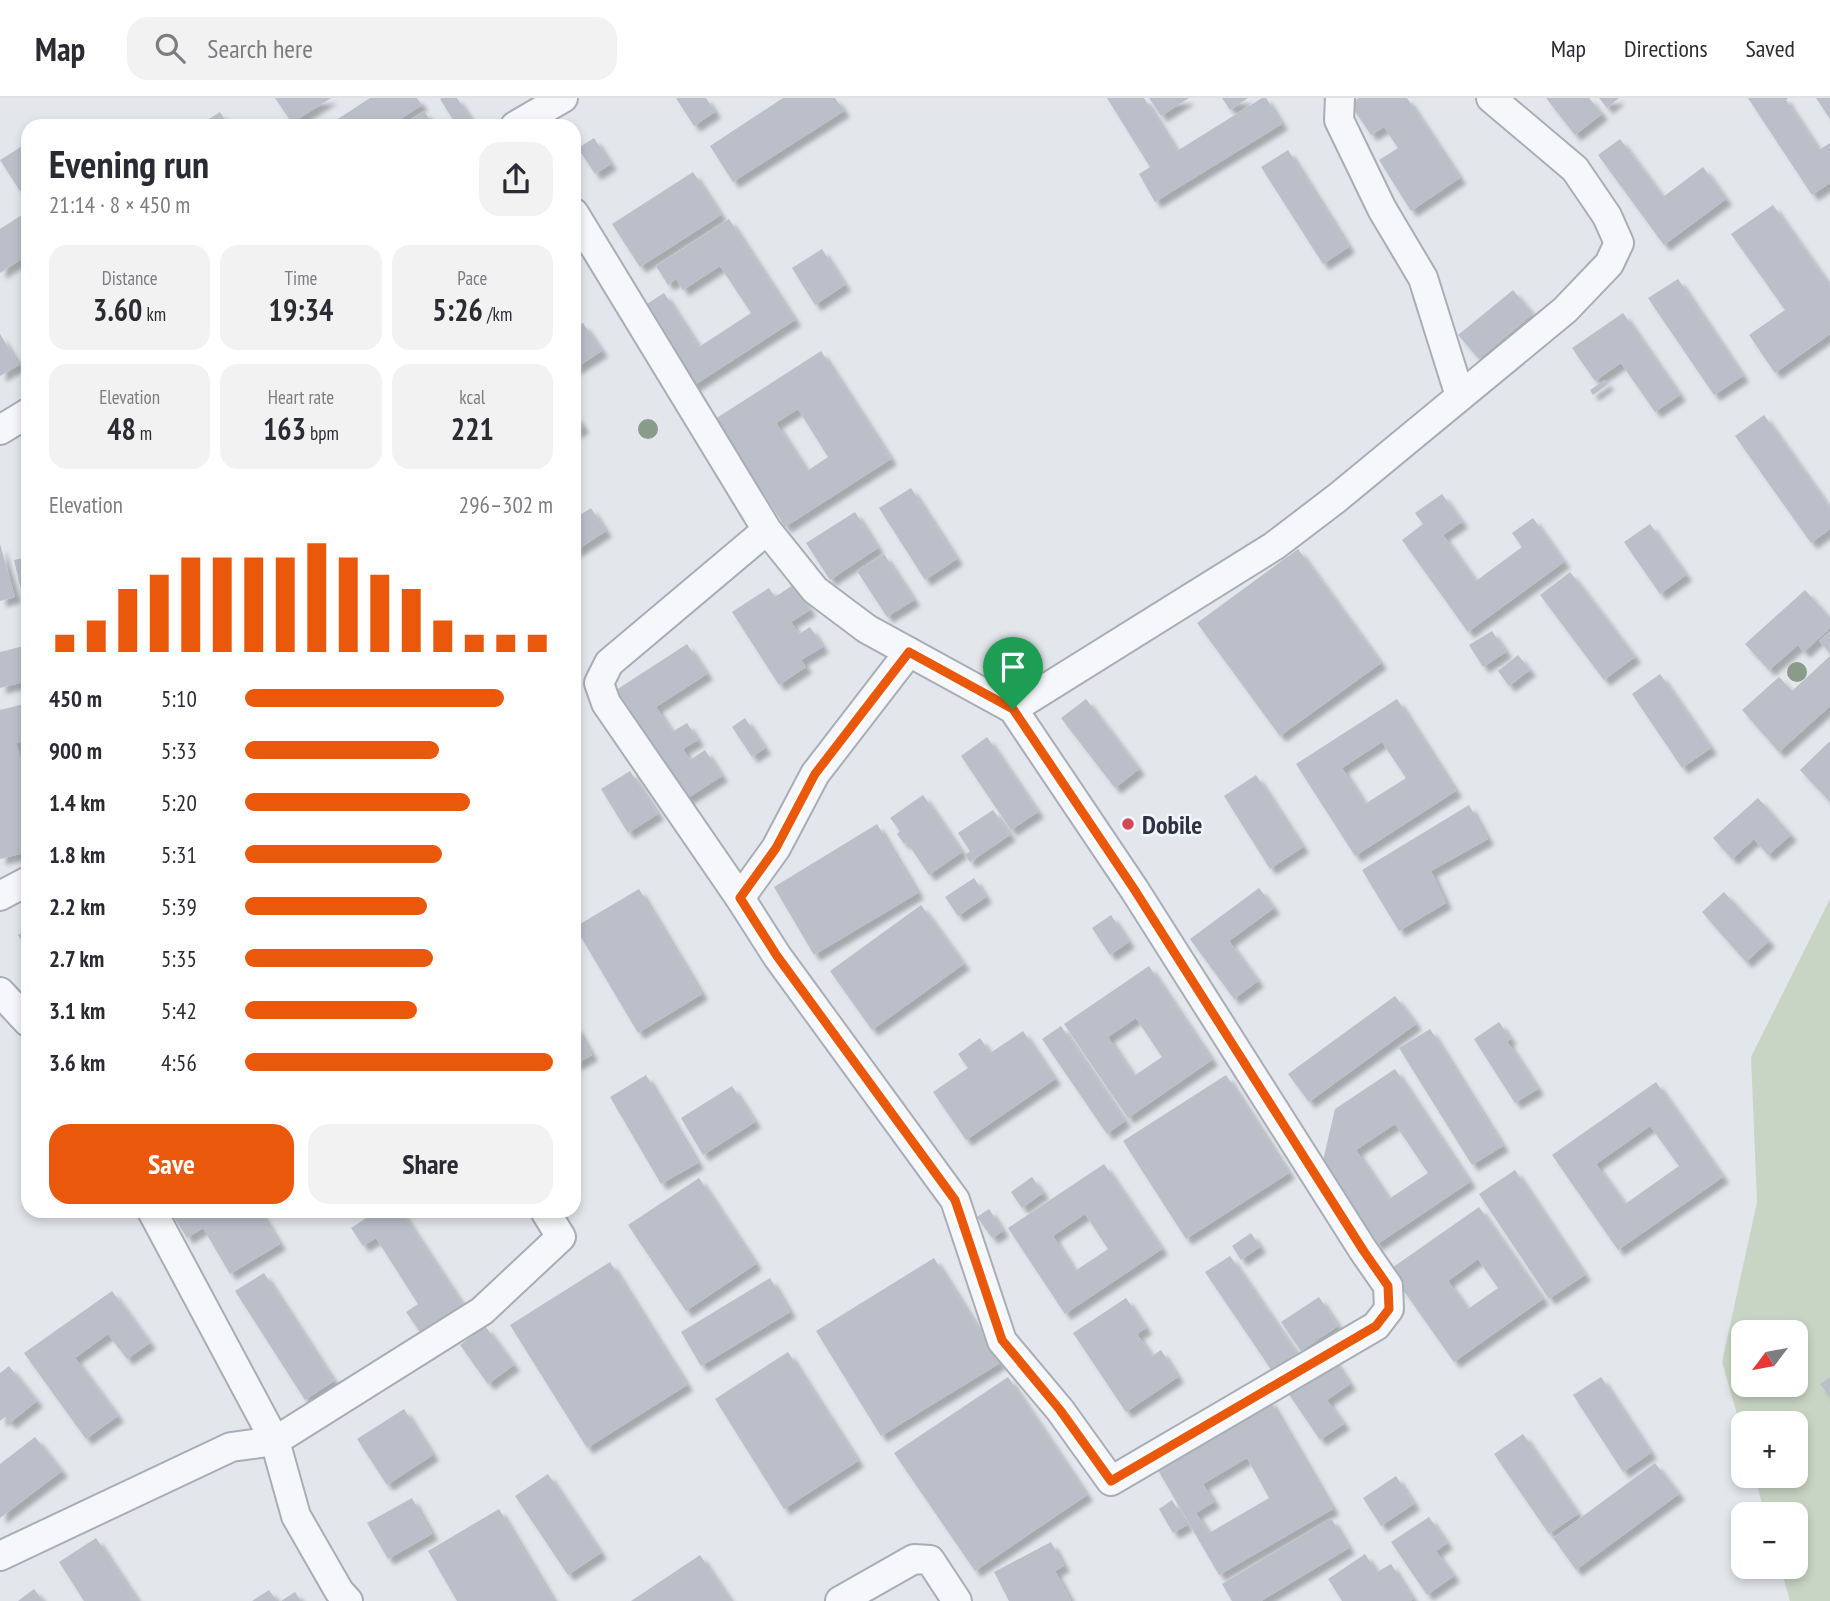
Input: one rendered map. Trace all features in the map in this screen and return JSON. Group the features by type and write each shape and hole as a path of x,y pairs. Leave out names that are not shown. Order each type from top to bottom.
{"street":[{"path":"529,119 563,98"},
{"path":"1340,98 1339,120 1382,209 1423,278 1460,396"},
{"path":"1013,709 1274,546 1337,498 1565,310 1609,264 1619,243 1607,216 1575,169 1491,98"},
{"path":"581,224 767,530 815,590 867,629 1013,709 1134,889 1388,1286 1389,1309 1376,1326 1111,1481 1060,1410 1002,1340 955,1200 777,956 606,703 598,683 609,663 767,530"},
{"path":"0,430 21,418"},
{"path":"740,898 776,848 815,774 909,652"},
{"path":"0,896 21,885"},
{"path":"0,992 21,1014"},
{"path":"156,1218 275,1441 296,1516 339,1591 348,1601"},
{"path":"0,1556 231,1447 275,1441 482,1311 561,1237 549,1218"},
{"path":"840,1601 914,1559 930,1560 957,1601"}],"green space":[{"path":"1830,899 1830,1601 1790,1601 1784,1579 1808,1579 1808,1502 1762,1502 1758,1488 1808,1488 1808,1411 1736,1411 1732,1397 1808,1397 1808,1320 1731,1320 1757,1202 1751,1057"},
{"path":"1731,1321 1731,1393 1722,1362"}],"building":[{"path":"275,98 331,98 298,119 289,119"},
{"path":"370,98 417,98 422,105 401,119 338,119"},
{"path":"457,98 470,118 453,119 440,99"},
{"path":"676,98 706,98 715,112 694,126"},
{"path":"783,98 835,98 844,111 733,182 710,146"},
{"path":"1107,98 1144,98 1177,151 1262,98 1266,98 1282,124 1155,202 1139,174 1150,167"},
{"path":"1149,98 1189,98 1161,116"},
{"path":"1222,98 1248,98 1230,110"},
{"path":"1359,98 1407,98 1460,178 1411,211 1379,160 1398,148 1384,127 1371,135 1350,104"},
{"path":"1546,98 1589,98 1602,114 1575,135"},
{"path":"1599,98 1619,98 1607,108"},
{"path":"1748,98 1788,98 1786,100 1819,150 1830,143 1830,183 1812,195"},
{"path":"1816,98 1830,98 1830,119"},
{"path":"424,111 429,119 412,119"},
{"path":"220,112 224,119 209,119"},
{"path":"594,138 611,164 595,174 581,153 581,146"},
{"path":"1620,139 1663,197 1703,167 1726,199 1664,245 1598,155"},
{"path":"21,147 21,190 20,191 0,160"},
{"path":"1288,150 1349,247 1323,264 1261,167"},
{"path":"693,172 721,215 640,267 612,224"},
{"path":"1773,205 1830,286 1830,334 1775,373 1749,335 1785,310 1731,234"},
{"path":"21,216 21,260 0,273 0,229"},
{"path":"729,219 795,320 690,388 639,309 664,293 699,347 751,313 720,266 683,290 676,279 668,285 656,266"},
{"path":"822,249 845,285 815,305 792,268"},
{"path":"1678,279 1743,376 1714,395 1648,298"},
{"path":"1513,290 1533,314 1479,359 1458,335"},
{"path":"1623,313 1680,395 1655,412 1621,363 1595,381 1572,348"},
{"path":"583,323 602,351 581,364"},
{"path":"0,334 19,365 0,376"},
{"path":"821,351 891,459 785,527 715,419","holes":["798,409 828,457 807,471 776,423"]},
{"path":"1605,380 1608,384 1593,395 1590,390"},
{"path":"1764,415 1830,508 1830,529 1811,543 1735,436"},
{"path":"911,488 957,559 925,580 879,508"},
{"path":"1442,494 1462,522 1443,535 1476,581 1522,547 1512,533 1533,518 1564,562 1468,632 1402,540 1423,524 1415,513"},
{"path":"591,508 606,531 581,547 581,514"},
{"path":"855,512 878,548 830,580 806,543"},
{"path":"1650,524 1686,575 1660,594 1624,542"},
{"path":"0,544 15,597 0,601"},
{"path":"1298,549 1381,663 1280,736 1197,623"},
{"path":"884,554 914,600 887,617 857,571"},
{"path":"21,558 21,590 14,560"},
{"path":"1570,572 1635,657 1604,680 1540,595"},
{"path":"793,585 810,610 791,622 799,634 810,627 823,647 801,660 806,667 779,685 732,612 769,588 775,597"},
{"path":"1805,590 1830,618 1830,628 1804,652 1798,645 1769,670 1745,644"},
{"path":"1492,631 1506,652 1483,667 1469,645"},
{"path":"1830,631 1830,653 1819,641"},
{"path":"687,644 707,674 656,707 672,732 687,723 698,740 683,749 690,760 705,750 722,776 680,803 610,694"},
{"path":"21,647 21,683 0,688 0,652"},
{"path":"1518,655 1530,670 1509,686 1498,671"},
{"path":"1830,656 1830,706 1779,752 1742,710 1779,677 1792,691"},
{"path":"1660,674 1711,748 1682,768 1632,694"},
{"path":"1086,699 1139,769 1115,788 1061,718"},
{"path":"1397,699 1456,791 1355,856 1296,764","holes":["1382,742 1406,778 1365,804 1342,768"]},
{"path":"21,705 21,742 16,743 21,760 21,854 0,859 0,710"},
{"path":"745,718 765,748 752,757 732,727"},
{"path":"987,737 1038,812 1011,830 961,756"},
{"path":"1830,741 1830,802 1800,770"},
{"path":"630,771 658,814 628,833 601,789"},
{"path":"1256,775 1303,847 1270,869 1224,796"},
{"path":"923,795 962,852 929,875 907,842 904,844 897,834 900,831 890,818"},
{"path":"1758,798 1791,835 1768,855 1754,839 1732,859 1713,838"},
{"path":"1469,805 1488,839 1431,871 1446,903 1399,931 1362,870"},
{"path":"993,810 1010,835 970,862 965,855 970,851 958,833"},
{"path":"877,824 918,893 814,955 774,887"},
{"path":"974,878 986,897 958,916 945,897"},
{"path":"1259,888 1274,908 1229,941 1258,981 1234,999 1190,939"},
{"path":"639,889 702,994 638,1033 581,937 581,923"},
{"path":"1724,892 1769,941 1746,962 1702,912"},
{"path":"921,905 964,964 872,1030 830,971"},
{"path":"1111,915 1129,942 1110,955 1092,928"},
{"path":"1149,966 1212,1060 1128,1118 1064,1024","holes":["1136,1018 1162,1057 1134,1076 1108,1037"]},
{"path":"1395,996 1416,1024 1309,1102 1288,1074"},
{"path":"1499,1022 1511,1039 1507,1041 1538,1089 1515,1103 1474,1039"},
{"path":"1061,1026 1125,1121 1107,1134 1042,1039"},
{"path":"1430,1029 1503,1146 1472,1165 1399,1048"},
{"path":"1023,1031 1055,1079 966,1140 933,1092 968,1068 958,1054 980,1038 990,1053"},
{"path":"581,1035 592,1055 581,1061"},
{"path":"1395,1069 1470,1182 1376,1245 1322,1165 1335,1109","holes":["1395,1124 1428,1173 1389,1199 1356,1150"]},
{"path":"646,1075 698,1163 661,1184 610,1097"},
{"path":"1226,1075 1289,1173 1186,1239 1123,1141"},
{"path":"1656,1082 1723,1177 1618,1250 1552,1155","holes":["1650,1126 1679,1166 1625,1204 1596,1164"]},
{"path":"732,1086 755,1122 703,1155 681,1118"},
{"path":"1104,1164 1162,1249 1065,1314 1008,1228","holes":["1085,1214 1108,1249 1075,1271 1053,1236"]},
{"path":"1515,1170 1585,1275 1549,1299 1479,1194"},
{"path":"1032,1177 1043,1193 1022,1208 1011,1192"},
{"path":"699,1178 756,1264 686,1311 628,1225"},
{"path":"1479,1207 1543,1299 1454,1362 1389,1270","holes":["1478,1259 1498,1288 1468,1309 1448,1281"]},
{"path":"989,1209 1003,1231 992,1238 977,1217"},
{"path":"174,1218 264,1218 280,1244 230,1274 203,1228 187,1238"},
{"path":"366,1218 406,1218 464,1307 422,1335 406,1312 418,1304 376,1238 363,1246 351,1228"},
{"path":"1251,1233 1260,1247 1241,1260 1232,1246"},
{"path":"1230,1256 1297,1354 1272,1371 1205,1272"},
{"path":"934,1258 1000,1363 881,1436 816,1331"},
{"path":"610,1262 687,1385 587,1448 510,1325"},
{"path":"264,1273 334,1381 305,1400 235,1291"},
{"path":"770,1278 790,1312 701,1366 681,1332"},
{"path":"112,1291 150,1343 127,1359 108,1334 75,1358 118,1416 86,1439 24,1353"},
{"path":"1319,1297 1338,1326 1301,1351 1281,1322"},
{"path":"1126,1298 1146,1328 1137,1334 1152,1356 1161,1350 1178,1377 1126,1412 1073,1333"},
{"path":"485,1326 514,1365 488,1384 460,1345"},
{"path":"788,1352 858,1461 784,1509 715,1399"},
{"path":"1333,1358 1350,1384 1327,1400 1344,1424 1320,1440 1286,1390"},
{"path":"9,1366 37,1401 10,1423 5,1417 0,1421 0,1373"},
{"path":"1008,1377 1087,1495 975,1571 894,1453"},
{"path":"1601,1377 1651,1453 1623,1472 1573,1395"},
{"path":"1830,1377 1830,1397 1820,1384"},
{"path":"1269,1399 1333,1509 1219,1575 1155,1465","holes":["1247,1458 1269,1498 1209,1533 1196,1513 1214,1502 1203,1484"]},
{"path":"404,1409 433,1455 387,1485 357,1439"},
{"path":"1523,1434 1578,1514 1549,1534 1494,1454"},
{"path":"35,1437 62,1471 0,1518 0,1464"},
{"path":"1655,1463 1679,1494 1576,1570 1553,1538"},
{"path":"548,1474 601,1553 568,1575 515,1496"},
{"path":"1396,1476 1414,1504 1381,1526 1363,1498"},
{"path":"412,1498 432,1534 388,1559 367,1523"},
{"path":"1172,1500 1187,1525 1173,1533 1159,1509"},
{"path":"499,1509 554,1601 457,1601 428,1551"},
{"path":"1429,1517 1447,1543 1436,1551 1454,1576 1427,1595 1391,1542"},
{"path":"1331,1518 1349,1548 1261,1601 1232,1601 1222,1584"},
{"path":"96,1538 138,1601 84,1601 59,1562"},
{"path":"1051,1542 1064,1566 1055,1571 1071,1601 1009,1601 994,1572"},
{"path":"1365,1554 1377,1572 1391,1564 1413,1599 1342,1601 1328,1579"},
{"path":"700,1555 731,1601 631,1601"},
{"path":"34,1589 43,1601 18,1601"},
{"path":"269,1590 277,1601 252,1601"},
{"path":"295,1592 301,1601 281,1601"}],"place":[{"name":"Dobile","path":"1128,824"}],"route":[{"path":"909,652 1013,709 1134,889 1388,1286 1389,1309 1376,1326 1111,1481 1060,1410 1002,1340 955,1200 777,956 740,898 776,848 815,774 909,652"}]}
